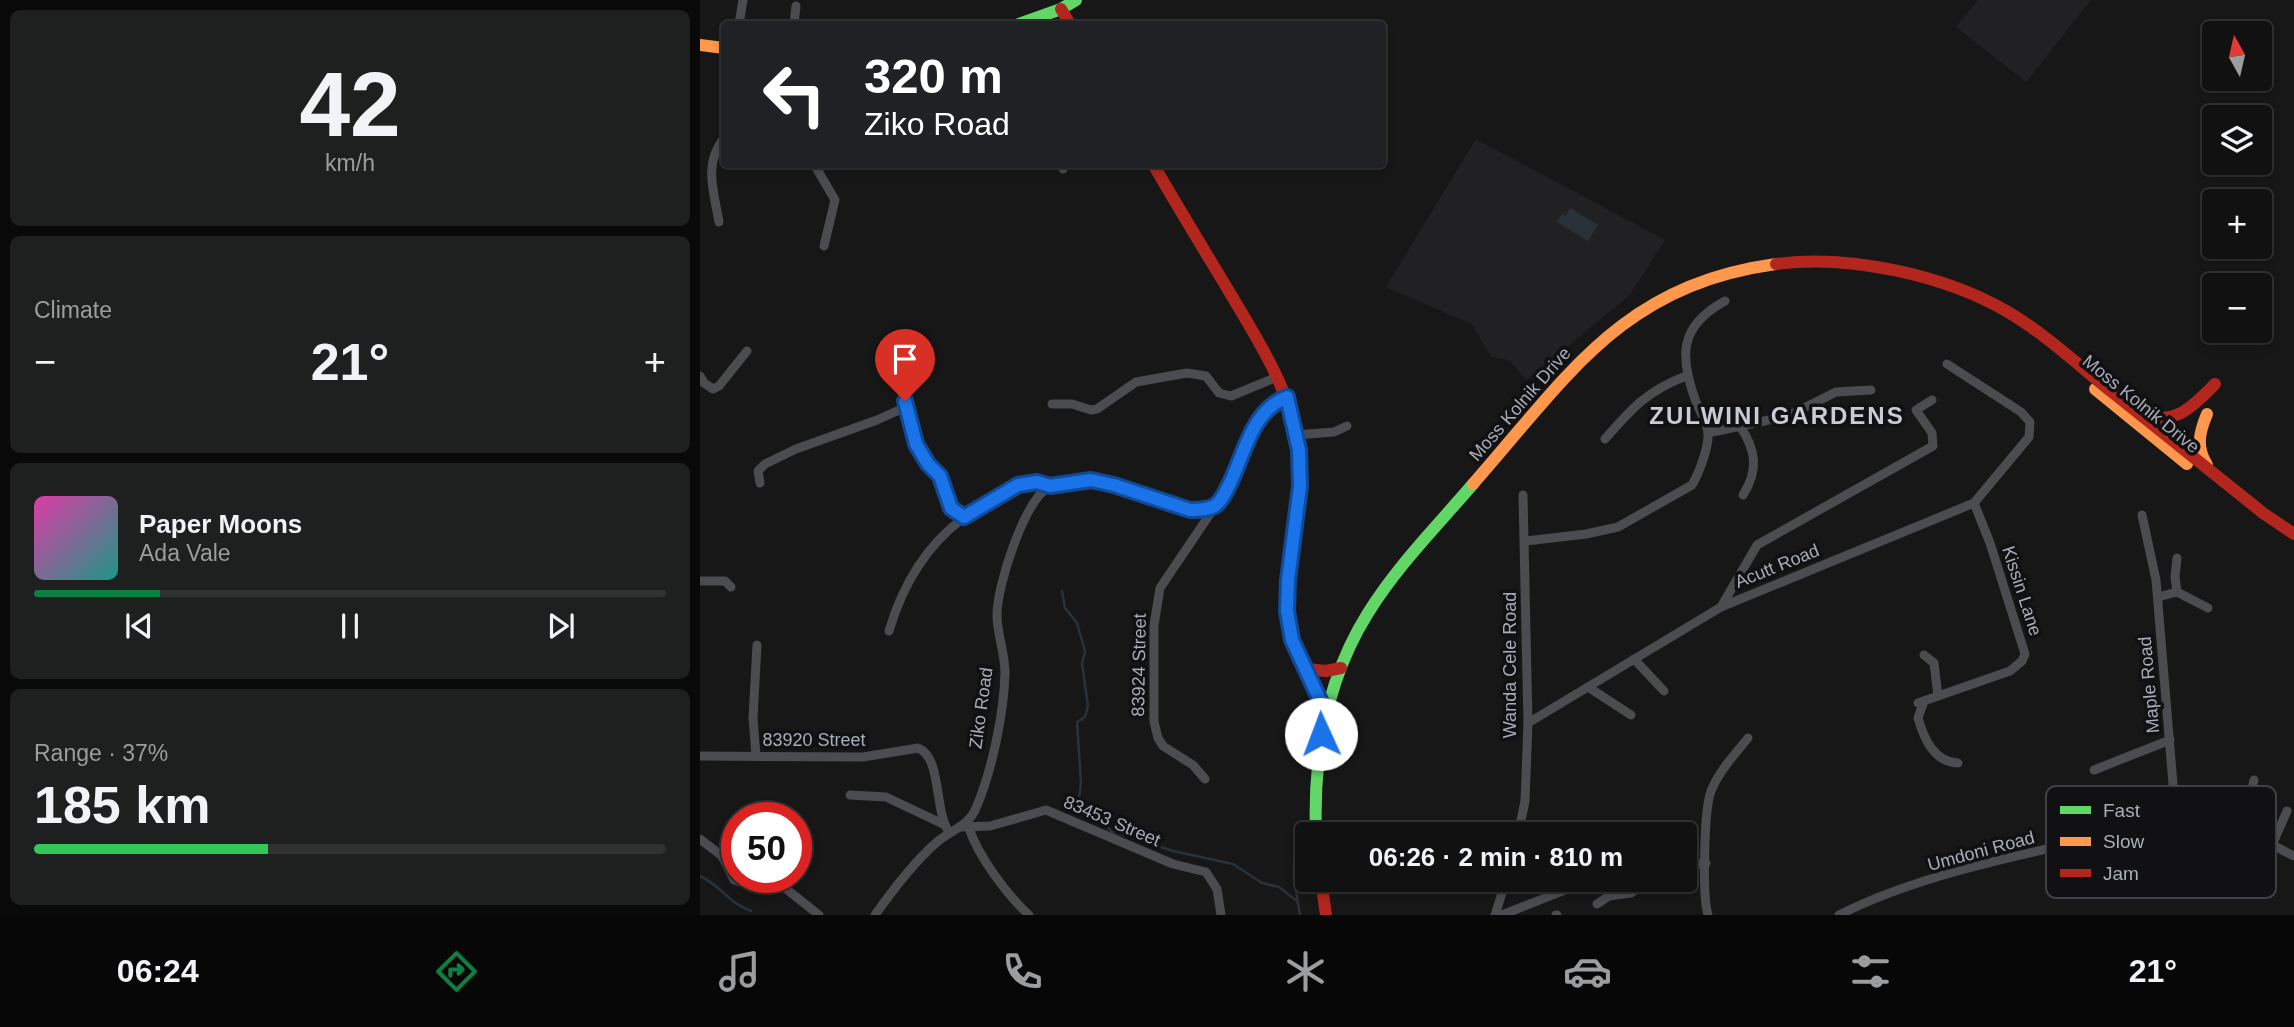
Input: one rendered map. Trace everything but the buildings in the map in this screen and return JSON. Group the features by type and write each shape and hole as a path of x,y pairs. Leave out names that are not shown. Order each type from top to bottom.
{"main road":[{"path":"1027,21 1061,9 1076,0"},
{"path":"1061,9 1068,21"},
{"path":"700,45 721,48"},
{"path":"1155,168 1263,349 1287,397 1296,435 1300,486 1288,580 1287,611 1292,640 1325,711"},
{"name":"Moss Kolnik Drive","path":"1315,822 1314,789 1325,711 1341,668 1366,616 1391,580 1551,393 1613,331 1658,301 1709,278 1751,267 1800,260 1853,262 1937,281 1977,296 2027,326 2263,513 2294,534"},
{"name":"Moss Kolnik Drive","path":"1965,293 2046,349 2260,521 2294,543"},
{"path":"2140,414 2164,421 2176,419 2215,384"},
{"path":"2207,414 2197,441 2199,453 2210,471"},
{"path":"1306,669 1326,671 1341,668"},
{"path":"1323,892 1326,915"}],"street":[{"path":"740,21 743,0"},
{"path":"794,21 796,6"},
{"path":"719,222 710,175 715,154 721,143"},
{"path":"816,168 835,200 824,246"},
{"path":"1526,541 1587,534 1618,527 1686,489 1696,477 1708,433 1686,376 1685,352 1692,327 1708,310 1725,301"},
{"path":"700,376 704,383 713,389 719,386 747,351"},
{"name":"Acutt Road","path":"1528,723 1721,607 1974,503 2029,437 2030,422 2021,412 1947,364"},
{"path":"1052,404 1072,404 1091,410 1108,404 1136,382 1196,372 1206,376 1219,393 1231,396 1277,377"},
{"path":"1605,439 1641,399 1658,387 1686,376"},
{"path":"1708,433 1796,413 1836,392 1871,390"},
{"path":"902,392 912,436 921,454 940,476 951,508 964,517"},
{"path":"890,631 904,590 924,557 964,517 1018,485 1037,482 1050,486 1091,480 1190,510 1203,510 1216,505 1225,493 1261,414 1276,401 1287,397"},
{"path":"1721,607 1757,545 1933,446 1932,433 1916,410 1932,400"},
{"path":"760,483 758,471 765,464 906,407"},
{"path":"1296,435 1334,432 1348,426"},
{"path":"1740,426 1751,445 1755,463 1751,483 1743,495"},
{"name":"Ziko Road","path":"875,915 926,853 949,832 964,828 977,805 996,735 1005,672 997,617 1003,574 1030,511 1041,493 1050,486"},
{"name":"Wanda Cele Road","path":"1521,822 1525,801 1528,723 1523,495"},
{"name":"Kissin Lane","path":"1958,763 1940,759 1932,750 1918,718 1921,702 2010,671 2022,661 2025,653 1990,543 1974,503"},
{"name":"83924 Street","path":"1205,779 1194,765 1163,746 1158,738 1154,722 1154,625 1160,588 1216,505"},
{"name":"Maple Road","path":"2142,516 2151,548 2158,597 2173,786"},
{"path":"2177,558 2177,592"},
{"path":"700,581 725,581 731,587"},
{"path":"2158,597 2177,592 2208,608"},
{"path":"756,756 753,718 757,645"},
{"path":"1924,654 1934,663 1938,696"},
{"path":"1634,659 1664,691"},
{"path":"1588,687 1631,715"},
{"path":"1704,913 1708,807 1712,789 1748,737"},
{"path":"2094,770 2170,740"},
{"name":"83920 Street","path":"700,756 863,757 911,748 923,750 932,762 943,824 949,832"},
{"path":"2253,786 2254,780"},
{"path":"850,795 886,797 943,824"},
{"name":"83453 Street","path":"964,828 990,826 1046,810 1173,864 1206,872 1217,888 1221,915"},
{"path":"2276,836 2287,811"},
{"path":"964,828 1013,901 1029,915"},
{"path":"700,839 722,856 734,880 752,886 785,888 819,915"},
{"name":"Umdoni Road","path":"2276,847 2294,856"},
{"name":"Umdoni Road","path":"1839,915 1866,901 1913,885 2046,850"},
{"path":"1697,865 1706,863"},
{"path":"1495,915 1502,892"},
{"path":"1502,915 1560,892"},
{"path":"1597,904 1609,896 1632,892"}],"shaded area":[{"path":"1978,0 2091,0 2026,82 1956,27"},
{"path":"1476,139 1665,240 1629,296 1526,380 1509,360 1491,357 1472,324 1386,287"},
{"path":"1570,208 1598,225 1588,241 1557,222 1562,214 1566,216"}],"waterway":[{"path":"1062,591 1065,608 1077,623 1085,651 1082,664 1088,706 1085,717 1077,722 1081,783 1078,806 1098,816 1111,831 1173,851 1233,864 1262,883 1279,887 1298,902"},
{"path":"1294,863 1300,915"},
{"path":"700,876 751,911"}],"traffic: fast":[{"path":"1027,21 1061,9 1076,0"},
{"path":"1316,822 1317,777 1325,720 1332,692 1354,639 1379,596 1404,563 1473,484"},
{"path":"1288,619 1297,651 1325,711"}],"traffic: slow":[{"path":"700,45 721,48"},
{"path":"1473,484 1570,372 1602,341 1638,314 1677,292 1723,275 1776,264"},
{"path":"2095,389 2187,464"},
{"path":"2207,414 2200,440 2201,452 2207,465"}],"traffic: jam":[{"path":"1061,9 1068,21"},
{"path":"1155,168 1264,351 1290,408 1299,449 1300,470 1287,576 1288,619"},
{"path":"1776,264 1834,262 1895,270 1955,287 2008,312 2036,331 2263,513 2294,534"},
{"path":"2147,417 2177,415 2193,405 2215,384"},
{"path":"1306,669 1326,671 1341,668"},
{"path":"1323,892 1326,915"}],"district":[{"name":"ZULWINI GARDENS","path":"1777,415"}],"route":[{"path":"905,401 912,436 921,454 940,476 951,508 964,517 1018,485 1037,482 1050,486 1091,480 1114,485 1176,507 1203,510 1216,505 1225,493 1261,414 1276,401 1287,397 1299,450 1300,486 1288,580 1287,611 1292,640 1325,711 1321,734"}]}
